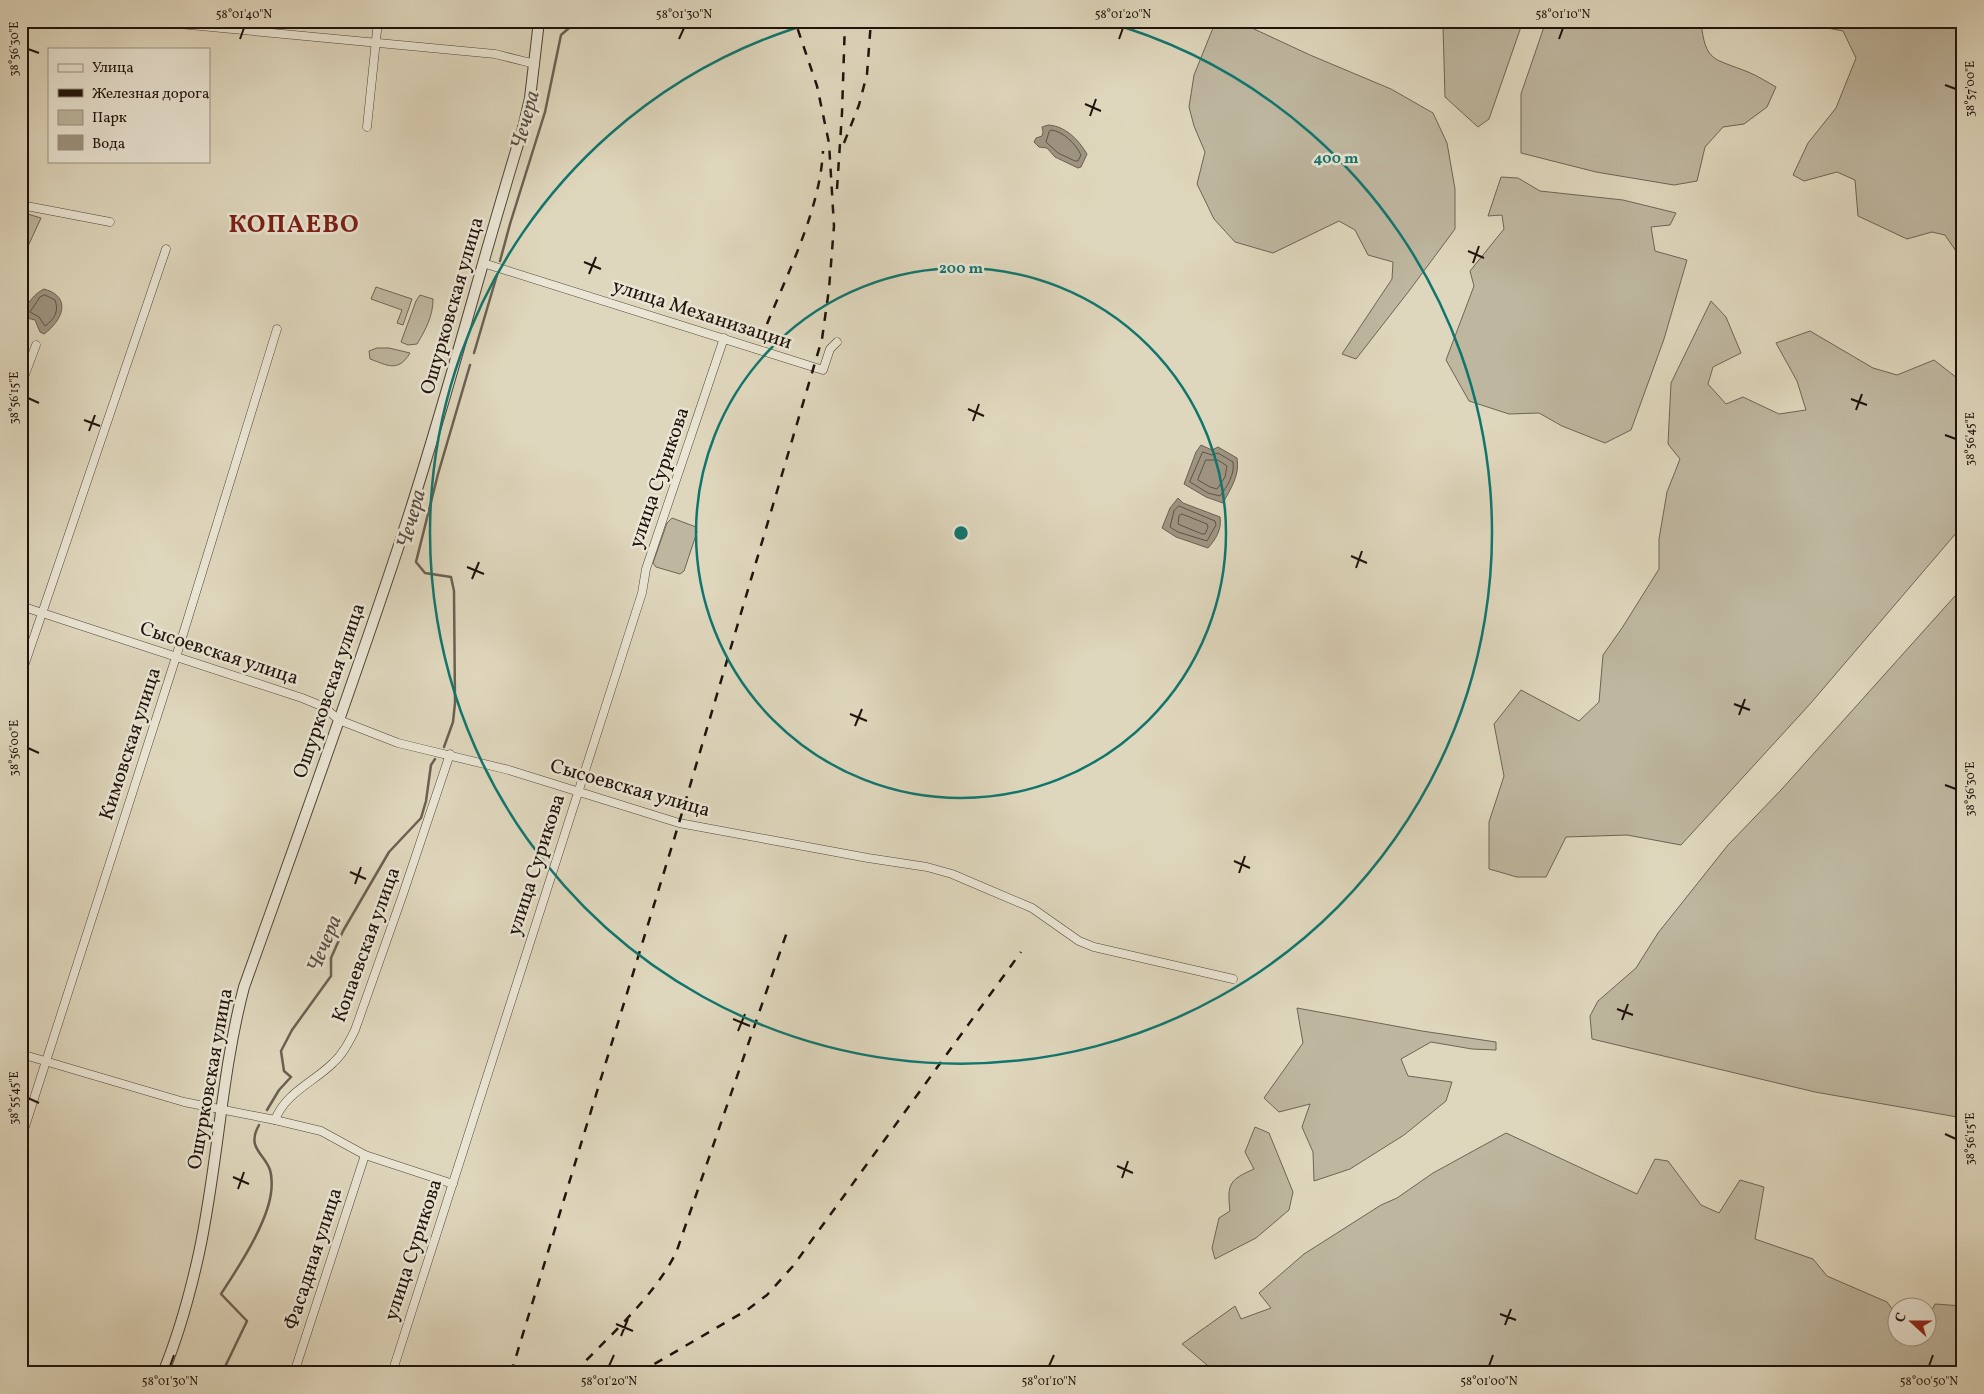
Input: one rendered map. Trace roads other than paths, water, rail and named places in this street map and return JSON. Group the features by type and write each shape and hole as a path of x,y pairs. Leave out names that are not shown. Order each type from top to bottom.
{"street":[{"path":"147,21 495,54 535,64"},
{"path":"368,127 378,21"},
{"name":"Ошурковская улица","path":"163,1373 177,1339 199,1253 230,1048 244,987 404,532 523,128 530,98 539,21"},
{"path":"21,205 110,222"},
{"path":"21,675 166,248"},
{"name":"улица Механизации","path":"483,263 823,370 830,349 837,342"},
{"name":"Кимовская улица","path":"21,1139 176,657 277,329"},
{"name":"улица Сурикова","path":"392,1373 642,593 646,569 724,338"},
{"path":"21,385 36,345"},
{"name":"Сысоевская улица","path":"21,606 309,701 324,707 339,720 398,743 450,754 509,770 679,823 927,867 952,874 1032,908 1079,941 1094,947 1233,979"},
{"name":"Копаевская улица","path":"275,1120 278,1110 286,1100 335,1062 346,1048 355,1030 450,754"},
{"path":"21,1054 184,1102 321,1131 365,1155 453,1184"},
{"name":"Фасадная улица","path":"294,1373 365,1155"}],"water":[{"path":"1048,125 1060,128 1080,143 1087,154 1081,167 1078,168 1055,157 1047,148 1039,147 1034,142 1036,138 1042,136 1042,127"},
{"path":"44,289 59,298 62,310 56,323 44,334 40,332 35,320 27,318 26,310 36,294"},
{"path":"1201,445 1212,450 1218,447 1237,458 1236,476 1223,503 1206,497 1184,484 1196,452"},
{"path":"1178,498 1183,503 1220,517 1218,534 1208,548 1176,537 1162,528 1170,508"}],"waterway":[{"name":"Чечера","path":"500,261 545,112 561,35 577,21"},
{"name":"Чечера","path":"474,353 497,275"},
{"name":"Чечера","path":"444,747 453,722 455,703 454,591 451,577 425,573 416,562 438,474 470,365"},
{"name":"Чечера","path":"267,1110 279,1090 291,1077 284,1071 281,1051 292,1030 331,976 331,958 343,931 389,852 421,818 426,801 431,765 435,759"},
{"name":"Чечера","path":"222,1373 247,1321 221,1294 258,1232 271,1193 270,1170 255,1145 255,1133 259,1125"}],"railway":[{"path":"511,1373 679,823 822,339 829,289 834,226 829,143 817,86 795,21"},
{"path":"837,189 845,21"},
{"path":"844,143 859,105 867,74 871,21"},
{"path":"767,324 794,261 810,217 821,173 823,151"},
{"path":"574,1373 643,1301 676,1253 788,929"},
{"path":"639,1373 747,1310 767,1295 793,1266 1021,952"}],"district":[{"name":"КОПАЕВО","path":"294,225"}]}
